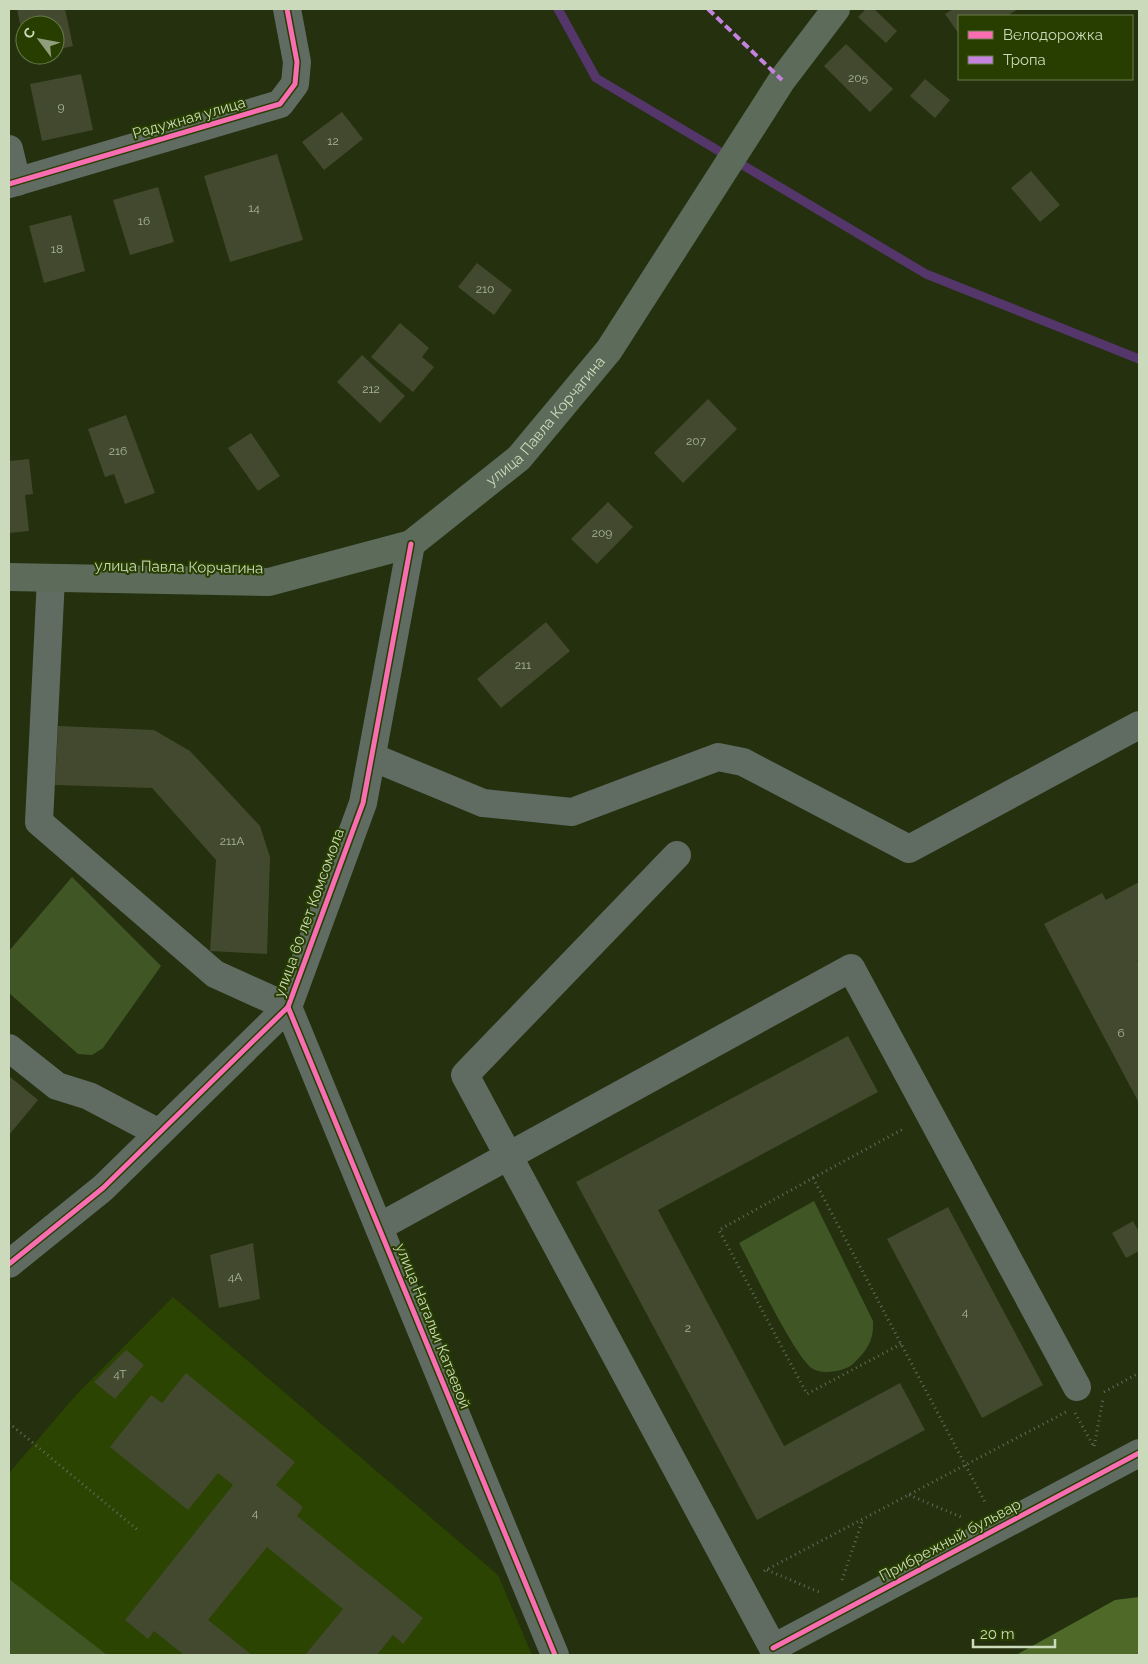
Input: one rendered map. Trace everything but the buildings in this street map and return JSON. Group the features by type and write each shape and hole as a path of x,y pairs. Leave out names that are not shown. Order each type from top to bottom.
{"main road":[{"name":"улица Павла Корчагина","path":"9,577 269,582 411,544 519,458 609,350 782,80 836,9"}],"street":[{"name":"Радужная улица","path":"13,183 280,104 295,84 297,62 287,9"},
{"path":"9,149 13,183"},
{"name":"улица 60 лет Комсомола","path":"9,1264 103,1188 288,1007 363,803 411,544"},
{"path":"51,578 39,822 215,974 288,1007"},
{"path":"372,757 483,803 572,812 718,757 743,762 909,849 1139,725"},
{"path":"677,856 466,1075 739,1584"},
{"path":"379,1227 851,968 930,1114 1086,1391"},
{"name":"улица Натальи Катаевой","path":"288,1007 555,1655"},
{"path":"9,1048 57,1086 88,1096 159,1133"},
{"name":"Прибрежный бульвар","path":"739,1584 773,1648 1139,1453"}],"path":[{"path":"901,1344 808,1394 719,1230 930,1114"},
{"path":"814,1178 986,1504"},
{"path":"1086,1391 1104,1392 1139,1373"},
{"path":"1094,1447 1104,1392"},
{"path":"739,1584 1072,1408 1094,1447"},
{"path":"9,1423 138,1532"},
{"path":"1086,1451 1101,1443"},
{"path":"909,1495 961,1517"},
{"path":"978,1509 994,1500"},
{"path":"953,1522 970,1513"},
{"path":"842,1580 863,1519"},
{"path":"766,1570 819,1593"},
{"path":"835,1584 851,1576"},
{"path":"812,1596 827,1588"}],"shaded area":[{"path":"72,877 161,966 103,1048 92,1055 78,1054 9,993 9,951"},
{"path":"814,1201 873,1321 869,1345 853,1364 845,1369 822,1372 813,1369 805,1362 796,1349 739,1243"},
{"path":"173,1297 498,1575 532,1655 9,1655 9,1473 77,1394"},
{"path":"9,1579 107,1655 9,1655"},
{"path":"1139,1597 1139,1655 1016,1655 1115,1600"}],"waterway":[{"path":"558,9 596,78 926,274 1139,359"}],"marked path":[{"path":"708,9 782,80"}],"cycle path":[{"path":"9,184 280,104 295,84 297,62 287,9"},
{"path":"9,1264 103,1188 288,1007 363,803 411,544"},
{"path":"288,1007 555,1655"},
{"path":"773,1648 1139,1453"}]}
